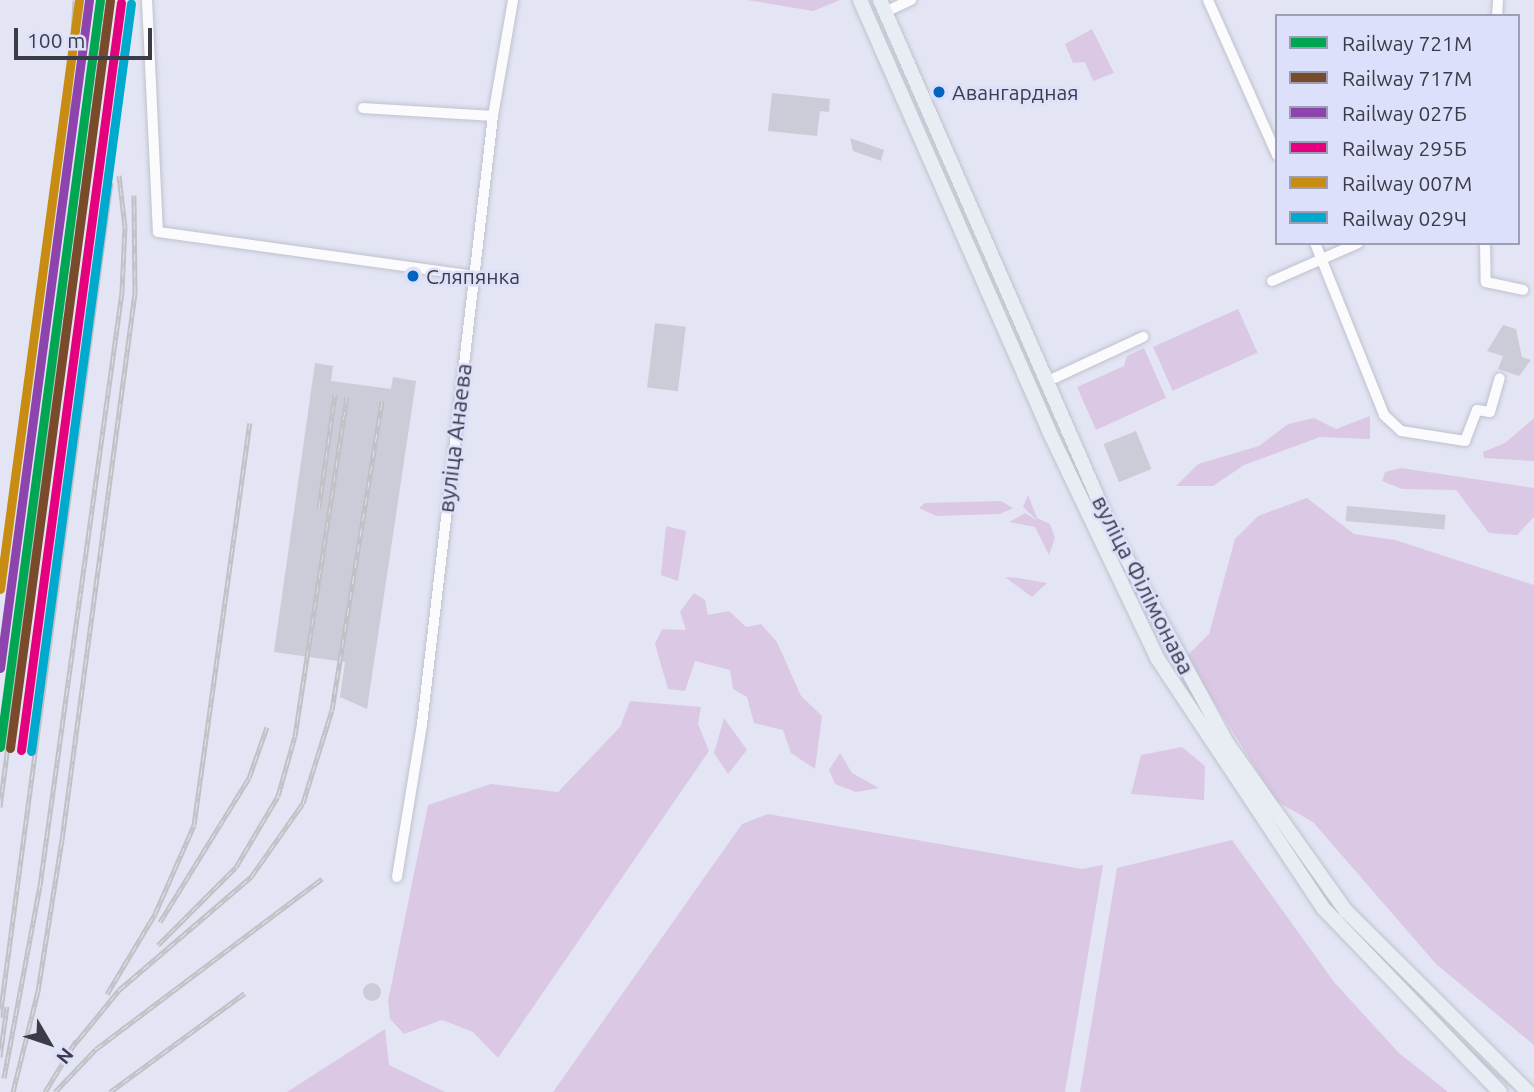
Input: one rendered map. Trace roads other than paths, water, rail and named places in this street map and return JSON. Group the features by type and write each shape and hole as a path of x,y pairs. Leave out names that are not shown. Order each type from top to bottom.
{"main road":[{"name":"вуліца Філімонава","path":"860,0 1048,429 1157,658 1323,908 1500,1092"},
{"name":"вуліца Філімонава","path":"883,6 1064,421 1142,590 1227,743 1346,911 1528,1092"},
{"path":"1048,429 1064,421"}],"street":[{"path":"147,0 155,225 165,236 194,242 475,276"},
{"name":"вуліца Анаева","path":"397,877 422,724 493,116 513,0"},
{"path":"883,6 911,0"},
{"path":"1209,0 1275,150"},
{"path":"363,108 493,116"},
{"path":"1316,245 1384,415 1401,431 1465,441 1477,410 1490,412 1500,378"},
{"path":"1272,281 1354,245"},
{"path":"1485,245 1486,282 1523,290"},
{"path":"1048,381 1143,337"}],"railway":[{"path":"68,119 75,0"},
{"path":"0,807 105,0"},
{"path":"116,122 121,76"},
{"path":"4,1078 40,886 122,292 125,227 119,175"},
{"path":"0,1017 111,182"},
{"path":"13,1092 38,991 62,840 135,293 134,195"},
{"path":"319,508 335,394"},
{"path":"158,945 236,867 278,796 295,736 347,397"},
{"path":"70,1050 119,990 251,877 303,803 332,710 382,401"},
{"path":"107,994 155,914 194,825 250,423"},
{"path":"160,922 249,778 267,727"},
{"path":"55,1092 96,1049 322,879"},
{"path":"110,1092 245,993"},
{"path":"0,1057 7,1006"},
{"path":"45,1092 76,1041"}],"rail line":[{"name":"007М","path":"0,589 79,0"},
{"name":"027Б","path":"0,668 89,0"},
{"name":"721М","path":"0,747 100,0"},
{"name":"717М","path":"10,748 110,1"},
{"name":"295Б","path":"21,750 121,3"},
{"name":"029Ч","path":"31,751 131,4"}],"place":[{"name":"Авангардная","path":"939,92"},
{"name":"Сляпянка","path":"413,276"}]}
